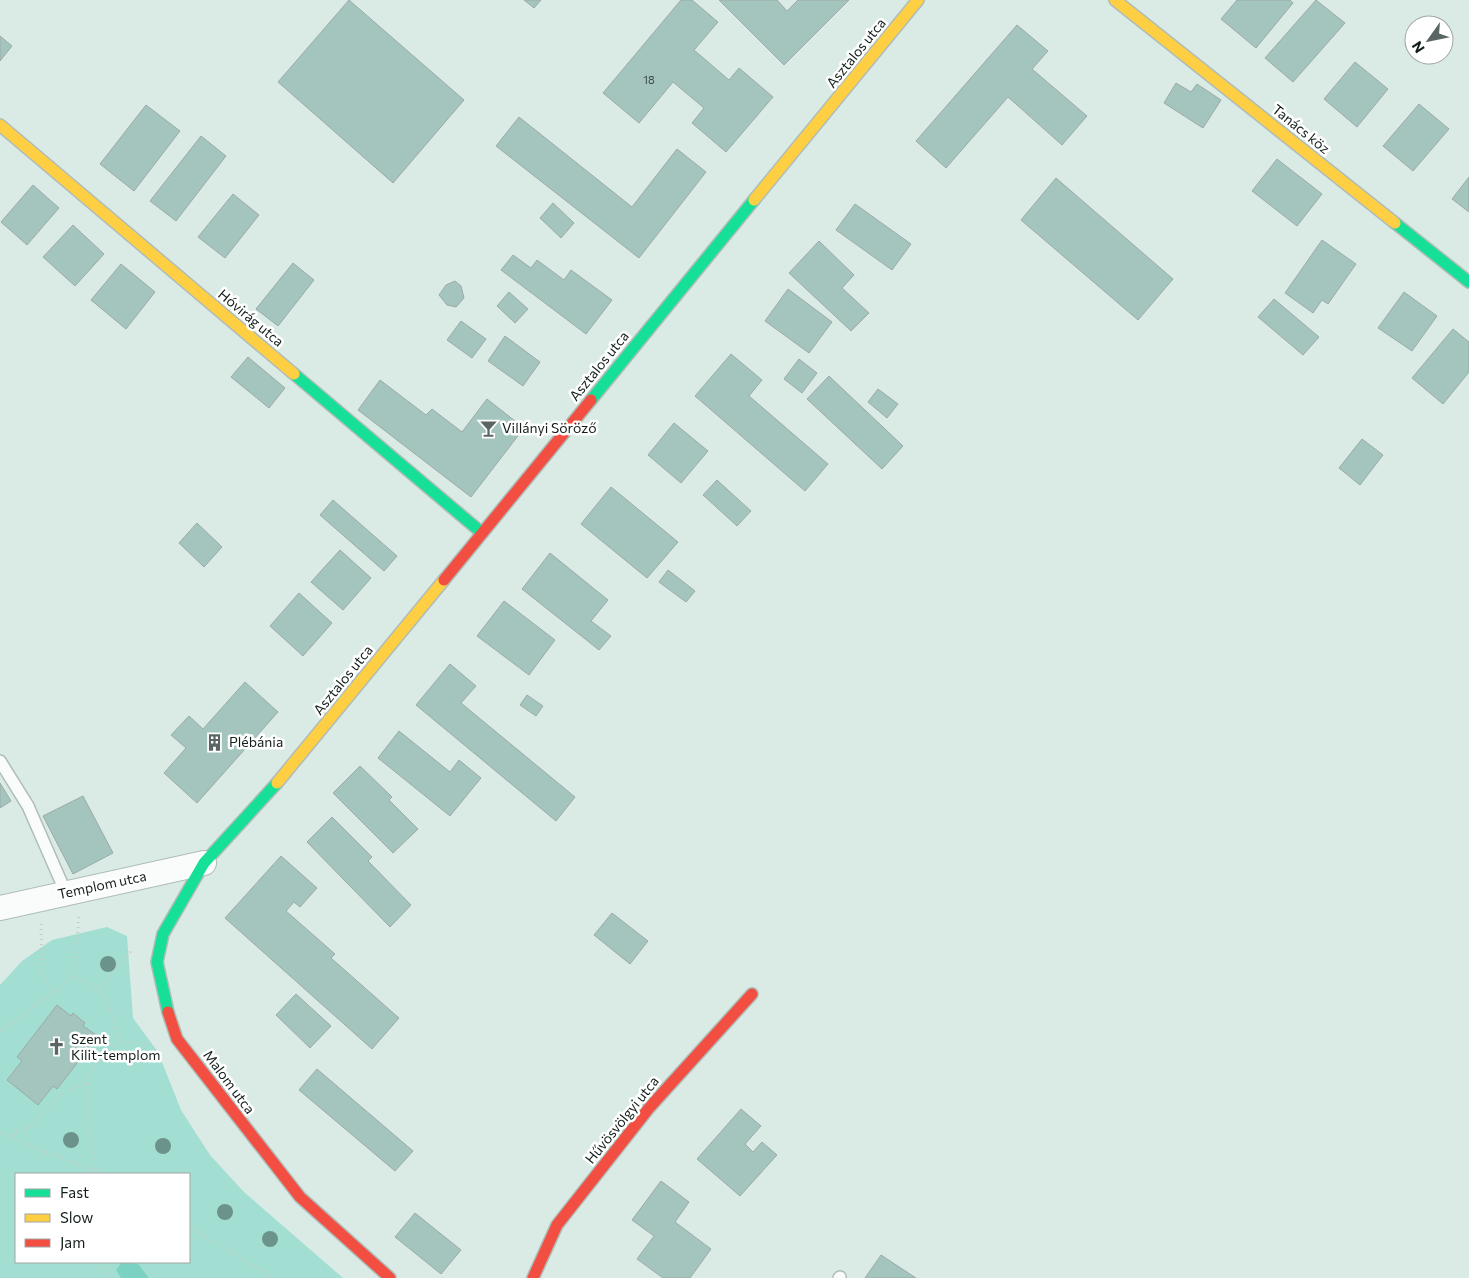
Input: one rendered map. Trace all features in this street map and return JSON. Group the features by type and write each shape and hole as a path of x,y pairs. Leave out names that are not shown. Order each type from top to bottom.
{"street":[{"name":"Asztalos utca","path":"204,863 280,780 918,0"},
{"name":"Tanács köz","path":"1115,0 1469,282"},
{"name":"Hóvirág utca","path":"0,125 482,533"},
{"name":"Templom utca","path":"0,908 204,863"},
{"name":"Malom utca","path":"204,863 163,934 157,962 163,996 177,1039 216,1093 300,1197 390,1278"},
{"name":"Hűvösvölgyi utca","path":"533,1278 557,1225 563,1217 649,1108 752,994"}],"lane":[{"path":"0,761 28,806 74,892"}],"path":[{"path":"74,892 74,978"},
{"path":"41,899 42,975 54,992"},
{"path":"98,991 138,943 163,934"},
{"path":"74,978 85,981 106,997 115,1021 118,1042 99,1060 87,1083 87,1104 96,1173"},
{"path":"0,1032 74,978"},
{"path":"7,1136 30,1128 62,1092 87,1083"},
{"path":"0,1133 96,1173"},
{"path":"190,1228 274,1278"},
{"path":"105,1263 107,1278"}],"green space":[{"path":"107,927 127,936 133,1018 158,1052 181,1110 210,1155 244,1192 343,1278 0,1278 0,985 22,961 52,940"},
{"path":"121,1263 138,1264 149,1278 121,1278 116,1270"}],"building":[{"path":"349,0 464,100 393,183 278,82"},
{"path":"524,0 541,0 534,8"},
{"path":"681,0 692,0 718,22 694,50 729,80 739,68 773,97 726,152 692,123 704,108 673,82 639,123 603,93"},
{"path":"719,0 777,0 787,11 798,0 849,0 784,65"},
{"path":"1237,0 1290,0 1293,3 1256,48 1221,19"},
{"path":"1316,0 1345,23 1293,82 1265,58"},
{"path":"1017,25 1048,51 1032,69 1087,116 1062,145 1008,97 946,168 916,141"},
{"path":"0,36 12,46 0,61"},
{"path":"1355,62 1388,89 1357,127 1324,99"},
{"path":"1176,83 1191,92 1197,84 1221,100 1203,128 1164,103"},
{"path":"1419,104 1449,129 1413,171 1383,146"},
{"path":"146,105 180,131 134,191 100,164"},
{"path":"519,117 632,207 677,149 706,172 639,258 496,146"},
{"path":"201,136 226,156 176,221 150,201"},
{"path":"1277,159 1322,194 1297,226 1252,191"},
{"path":"1469,177 1469,212 1452,199"},
{"path":"1056,178 1173,279 1138,320 1021,220"},
{"path":"33,185 59,208 27,245 1,222"},
{"path":"233,194 259,215 225,258 198,237"},
{"path":"553,203 574,223 561,238 540,218"},
{"path":"855,204 911,244 892,270 836,230"},
{"path":"73,225 104,254 75,286 43,257"},
{"path":"1322,240 1356,264 1328,304 1322,300 1313,313 1285,293"},
{"path":"819,241 854,275 842,288 869,313 851,331 789,273"},
{"path":"513,255 531,268 537,260 564,280 571,270 612,300 586,334 501,270"},
{"path":"293,263 314,280 278,326 256,309"},
{"path":"121,264 155,292 126,329 91,300"},
{"path":"455,281 461,286 464,298 456,307 447,305 439,295 446,285"},
{"path":"788,289 832,322 809,353 765,321"},
{"path":"509,292 528,309 515,323 497,306"},
{"path":"1404,292 1437,316 1412,351 1378,328"},
{"path":"1274,299 1319,337 1303,355 1258,317"},
{"path":"461,321 486,339 472,358 447,340"},
{"path":"1453,329 1469,342 1469,372 1443,404 1412,378"},
{"path":"505,336 540,362 523,386 488,361"},
{"path":"731,354 762,380 749,396 828,464 805,491 695,396"},
{"path":"248,357 285,388 269,408 231,377"},
{"path":"799,359 817,373 802,393 784,379"},
{"path":"829,376 903,446 882,469 807,399"},
{"path":"380,380 426,415 432,409 462,432 487,399 524,428 471,497 358,410"},
{"path":"878,389 898,404 887,418 868,402"},
{"path":"674,423 708,451 681,483 648,455"},
{"path":"1362,439 1383,455 1360,485 1339,468"},
{"path":"717,480 751,511 737,526 703,495"},
{"path":"611,487 678,542 647,578 581,524"},
{"path":"333,500 397,556 384,571 320,515"},
{"path":"197,523 222,547 204,567 179,543"},
{"path":"340,550 371,578 343,610 311,582"},
{"path":"550,553 608,600 591,621 611,636 599,650 522,589"},
{"path":"668,570 695,591 686,602 659,582"},
{"path":"299,593 332,623 303,656 270,626"},
{"path":"504,601 555,640 529,675 477,636"},
{"path":"450,664 476,686 461,703 575,797 556,821 416,705"},
{"name":"Plébánia","path":"245,682 278,712 197,803 164,773 186,748 171,735 189,716 203,729"},
{"path":"527,695 543,706 536,716 520,705"},
{"path":"399,731 450,772 459,760 481,778 450,816 378,758"},
{"path":"360,766 392,797 389,800 418,829 393,853 333,793"},
{"path":"0,783 11,801 0,808"},
{"path":"83,796 113,853 73,874 43,816"},
{"path":"332,817 372,857 368,861 411,905 390,927 307,842"},
{"path":"281,856 317,888 300,907 294,902 286,911 335,954 331,958 399,1018 372,1049 225,918"},
{"path":"612,913 648,941 630,964 594,935"},
{"path":"296,994 331,1026 310,1048 276,1015"},
{"name":"Szent Kilit-templom","path":"57,1005 71,1016 73,1013 85,1023 83,1026 98,1036 57,1089 53,1086 38,1105 7,1080 22,1061 17,1057"},
{"path":"317,1069 413,1151 395,1171 299,1090"},
{"path":"741,1109 761,1126 745,1144 753,1152 762,1142 777,1155 740,1196 697,1159"},
{"path":"661,1181 689,1202 675,1222 711,1249 690,1278 663,1278 637,1259 654,1236 632,1220"},
{"path":"415,1213 461,1250 441,1274 395,1237"},
{"path":"881,1255 916,1278 865,1278"}],"traffic: fast":[{"path":"591,400 754,200"},
{"path":"1395,223 1469,282"},
{"path":"294,374 482,533"},
{"path":"168,1012 157,962 163,934 204,863 277,783"}],"traffic: slow":[{"path":"754,200 918,0"},
{"path":"1115,0 1395,223"},
{"path":"0,125 294,374"},
{"path":"277,783 444,580"}],"traffic: jam":[{"path":"444,580 591,400"},
{"path":"533,1278 557,1225 649,1108 752,994"},
{"path":"168,1012 177,1039 300,1197 390,1278"}],"place":[{"name":"Villányi Söröző","path":"488,428"},
{"name":"Plébánia","path":"215,742"},
{"name":"Szent Kilit-templom","path":"57,1047"}]}
